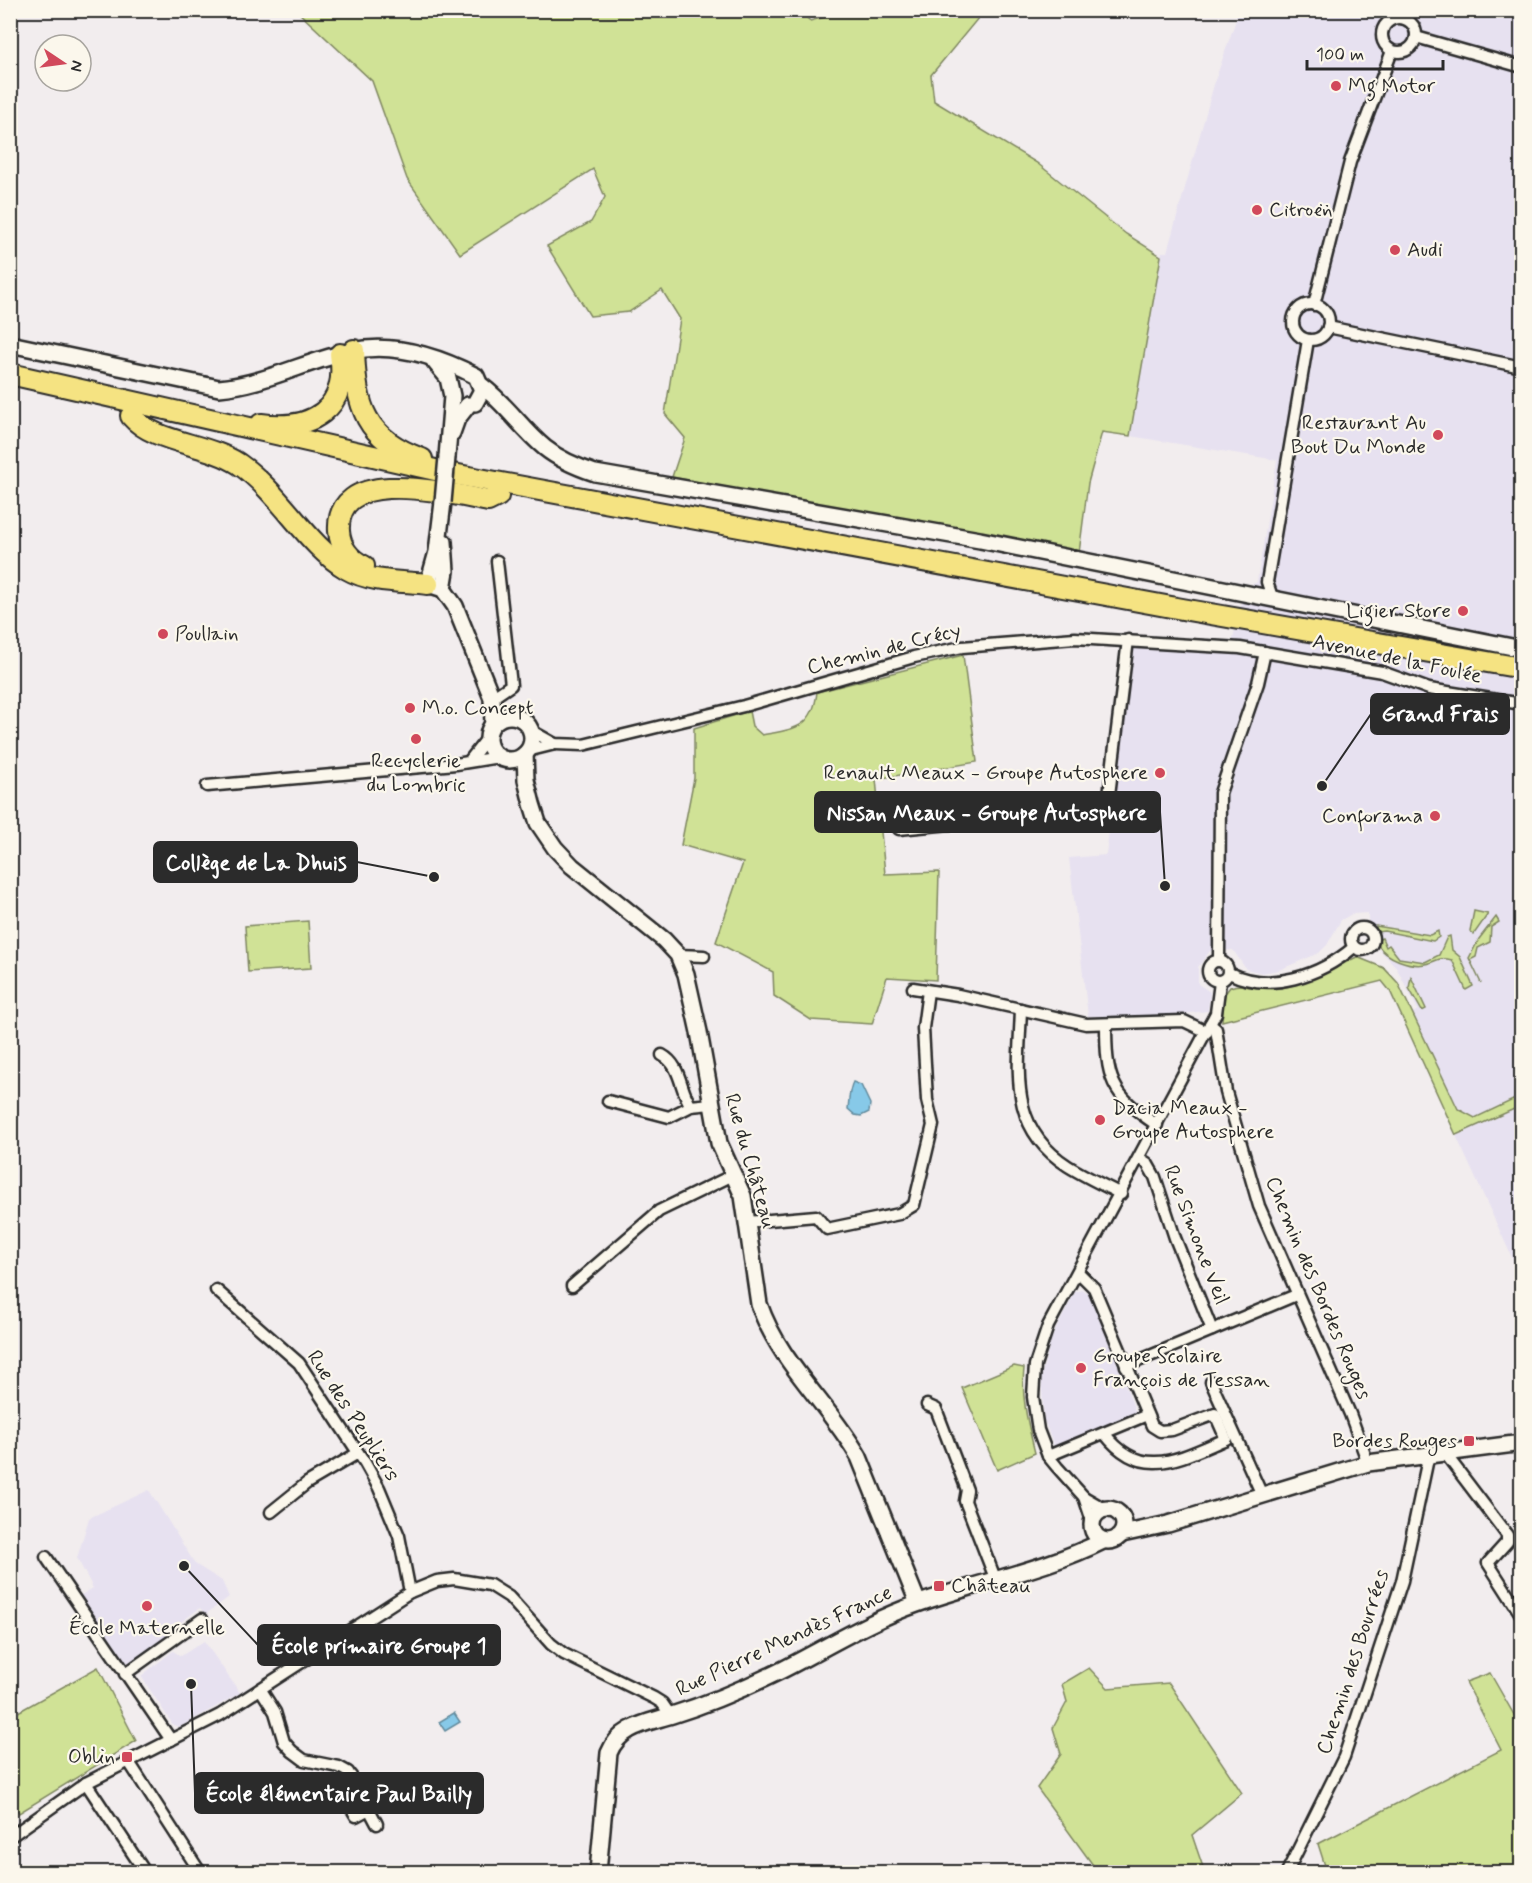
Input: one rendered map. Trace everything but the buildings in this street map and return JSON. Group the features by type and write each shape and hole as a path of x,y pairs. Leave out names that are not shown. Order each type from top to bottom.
{"highway":[{"path":"151,408 162,403 266,424 304,422 318,417 330,407 337,394 347,352"},
{"path":"347,352 361,408 371,428 402,451 442,464 450,458"},
{"path":"10,374 151,408 450,458 1182,609 1521,668"},
{"path":"10,386 298,455 498,496 1521,681"},
{"path":"131,416 141,427 196,445 236,462 275,494 323,550 337,562 362,575 435,587"},
{"path":"394,580 359,564 347,554 339,541 339,525 343,510 353,498 368,490 385,487 435,491 488,501 498,496"}],"street":[{"path":"1407,15 1414,26 1416,37 1409,49 1401,52 1392,51 1382,41 1383,27 1395,18 1407,15"},
{"path":"1416,37 1521,66"},
{"path":"1314,304 1350,162 1392,51"},
{"path":"1314,304 1327,315 1328,327 1318,339 1308,340 1295,330 1293,319 1298,309 1314,304"},
{"path":"1328,327 1521,367"},
{"path":"1257,597 1267,582 1308,340"},
{"path":"10,344 219,388 246,385 347,352 400,349 431,358 476,376 482,386 516,416 544,447 569,464 595,473 980,540 1521,649"},
{"path":"431,358 448,378 451,391 450,458"},
{"path":"466,372 455,377 451,391 459,404 496,406 516,416"},
{"path":"207,786 456,764 498,757 513,760 526,753 531,741 530,730 523,721 512,717 492,698 454,606 435,587 443,502 457,420 481,395 482,386"},
{"path":"492,698 511,685 497,561"},
{"path":"1267,582 1273,600"},
{"name":"Chemin de Crécy","path":"526,753 555,744 584,745 744,706 914,657 962,647 1046,639 1128,640 1197,644 1265,652"},
{"path":"899,829 1103,809 1109,795 1128,640"},
{"path":"1219,960 1220,793 1258,683 1265,652"},
{"name":"Avenue de la Foulée","path":"1265,652 1382,672 1429,689 1521,704"},
{"path":"492,698 490,749 498,757"},
{"path":"470,760 502,718 512,717"},
{"name":"Chemin de Crécy","path":"530,730 555,744"},
{"name":"Rue du Château","path":"526,753 526,780 532,804 538,823 555,848 572,867 664,940 678,955 686,974 699,1032 719,1143 743,1196 759,1304 764,1318 813,1395 851,1442 860,1457 918,1603"},
{"path":"1229,973 1251,980 1286,981 1313,971 1354,948"},
{"path":"678,955 704,956"},
{"path":"1220,981 1213,980 1208,972 1212,962 1219,960 1228,966 1229,973"},
{"path":"1168,1524 1123,1518 1114,1510 1105,1509 1084,1497 1048,1456 1038,1430 1033,1397 1035,1365 1042,1339 1209,1028 1216,1013 1220,981 1229,973"},
{"path":"913,988 1086,1024 1184,1021 1209,1028"},
{"path":"747,1222 816,1216 827,1229 899,1214 914,1205 918,1199 933,1125 927,1100 923,1028 928,991"},
{"path":"1021,1009 1018,1092 1026,1122 1041,1144 1055,1156 1121,1194"},
{"path":"1107,1024 1106,1062 1112,1081 1127,1102 1157,1125"},
{"name":"Chemin des Bordes Rouges","path":"1209,1028 1216,1029 1226,1092 1258,1206 1350,1414 1368,1463"},
{"path":"662,1055 671,1060 677,1069 685,1097 691,1106"},
{"path":"608,1101 669,1117 691,1106 711,1104"},
{"name":"Rue Simone Veil","path":"1139,1158 1147,1163 1155,1177 1175,1238 1212,1330"},
{"path":"572,1286 659,1211 733,1175"},
{"path":"1078,1272 1094,1288 1152,1426 1160,1431 1172,1430 1215,1414 1226,1439 1179,1458 1151,1463 1134,1459 1117,1448 1105,1434"},
{"name":"Rue des Peupliers","path":"216,1290 299,1363 358,1453 379,1488 399,1536 410,1592"},
{"path":"1126,1366 1296,1295"},
{"path":"1211,1382 1262,1495"},
{"path":"927,1405 936,1409 967,1490 965,1501 995,1578"},
{"path":"1048,1456 1147,1415"},
{"path":"1084,1497 1096,1531 1113,1541 1122,1534 1168,1524 1368,1463 1521,1443"},
{"path":"271,1512 307,1483 358,1453"},
{"path":"1436,1453 1507,1535 1507,1542 1488,1563 1521,1616"},
{"name":"Chemin des Bourrées","path":"1287,1872 1344,1758 1402,1581 1436,1453"},
{"path":"1096,1531 1097,1513 1105,1509"},
{"path":"1122,1534 1123,1518"},
{"name":"Rue Pierre Mendès France","path":"598,1872 609,1753 614,1742 644,1722 671,1716 776,1673 918,1603 1068,1555 1096,1531"},
{"path":"46,1557 171,1740"},
{"path":"10,1837 86,1784 261,1690 410,1592 430,1583 454,1579 490,1585 508,1597 551,1644 564,1654 654,1698 671,1716"},
{"path":"125,1674 202,1619"},
{"path":"261,1690 275,1712 284,1742 304,1760 339,1767 351,1776 377,1824"},
{"path":"129,1762 201,1872"},
{"path":"351,1776 347,1787 341,1791 356,1816 369,1809"},
{"path":"86,1784 145,1872"}],"shaded area":[{"path":"1239,11 1521,11 1521,1277 1402,1018 1418,1010 1396,967 1380,950 1378,934 1368,922 1368,913 1352,914 1341,920 1327,945 1319,953 1279,970 1262,973 1246,969 1233,950 1210,951 1198,967 1198,984 1210,992 1208,1011 1153,1017 1088,1016 1069,858 1106,855 1132,646 1230,652 1244,589 1257,582 1277,460 1130,436 1162,252 1167,252 1215,81"},
{"name":"Groupe Scolaire François de Tessan","path":"1082,1290 1091,1294 1137,1416 1055,1449 1044,1420 1041,1376 1051,1339 1075,1292"},
{"path":"149,1490 195,1564 222,1581 229,1597 206,1614 200,1608 173,1628 176,1633 129,1663 122,1659 78,1597 93,1588 77,1558 89,1518"},
{"path":"204,1641 240,1693 180,1727 173,1725 141,1676 173,1651 181,1656"}],"green space":[{"path":"799,10 810,21 829,16 836,11 976,11 979,17 931,75 934,101 1037,163 1126,234 1161,256 1130,436 1102,432 1088,483 1079,553 672,477 685,438 665,414 680,319 662,290 629,312 590,316 547,246 591,222 605,197 593,169 460,254 407,179 372,81 297,11"},
{"path":"963,655 977,762 876,779 885,874 939,872 936,980 887,977 872,1024 811,1020 774,996 773,972 716,942 743,863 681,845 694,778 694,728 749,711 752,726 762,735 792,729 806,720 811,713 817,692"},
{"path":"1474,911 1488,914 1474,934 1470,931"},
{"path":"1496,917 1499,922 1491,927 1490,942 1478,948 1476,957 1470,960 1481,983 1469,958 1479,939"},
{"path":"308,921 311,968 248,972 245,926"},
{"path":"1376,926 1430,935 1438,931 1439,937 1433,941 1384,931 1377,932"},
{"path":"1450,936 1452,950 1460,957 1473,986 1466,990 1452,960 1440,959 1425,964 1412,964 1392,958 1378,945 1379,939 1382,938 1386,947 1389,945 1399,958 1425,962 1439,955 1447,937"},
{"path":"1357,957 1384,968 1398,983 1458,1109 1475,1118 1517,1098 1521,1099 1521,1106 1456,1135 1390,991 1382,981 1222,1021 1224,995 1230,987 1236,985 1269,988 1292,986"},
{"path":"1411,977 1426,1009 1422,1011 1409,988"},
{"path":"1014,1366 1024,1368 1024,1400 1035,1453 997,1470 962,1388"},
{"path":"98,1667 136,1741 19,1813 11,1799 11,1716"},
{"path":"1089,1668 1108,1688 1169,1683 1242,1793 1192,1835 1204,1870 1200,1872 1098,1872 1037,1788 1061,1754 1053,1728 1067,1702 1062,1684"},
{"path":"1490,1673 1521,1727 1521,1872 1327,1872 1318,1844 1501,1750 1466,1682"}],"water":[{"path":"853,1082 861,1085 870,1104 869,1112 861,1116 855,1115 848,1109"},
{"path":"454,1713 460,1722 445,1731 439,1722"}],"place":[{"name":"Mg Motor","path":"1336,86"},
{"name":"Citroën","path":"1257,210"},
{"name":"Audi","path":"1395,250"},
{"name":"Restaurant Au Bout Du Monde","path":"1438,435"},
{"name":"Ligier Store","path":"1463,611"},
{"name":"Poullain","path":"163,634"},
{"name":"M.o. Concept","path":"410,708"},
{"name":"Recyclerie du Lombric","path":"416,739"},
{"name":"Renault Meaux - Groupe Autosphere","path":"1160,773"},
{"name":"Grand Frais","path":"1322,786"},
{"name":"Conforama","path":"1435,816"},
{"name":"Collège de La Dhuis","path":"434,877"},
{"name":"Nissan Meaux - Groupe Autosphere","path":"1165,886"},
{"name":"Dacia Meaux - Groupe Autosphere","path":"1100,1120"},
{"name":"Groupe Scolaire François de Tessan","path":"1081,1368"},
{"name":"Bordes Rouges","path":"1469,1441"},
{"name":"École primaire Groupe 1","path":"184,1566"},
{"name":"Château","path":"939,1586"},
{"name":"École Maternelle","path":"147,1606"},
{"name":"École élémentaire Paul Bailly","path":"191,1684"},
{"name":"Oblin","path":"127,1757"}]}
